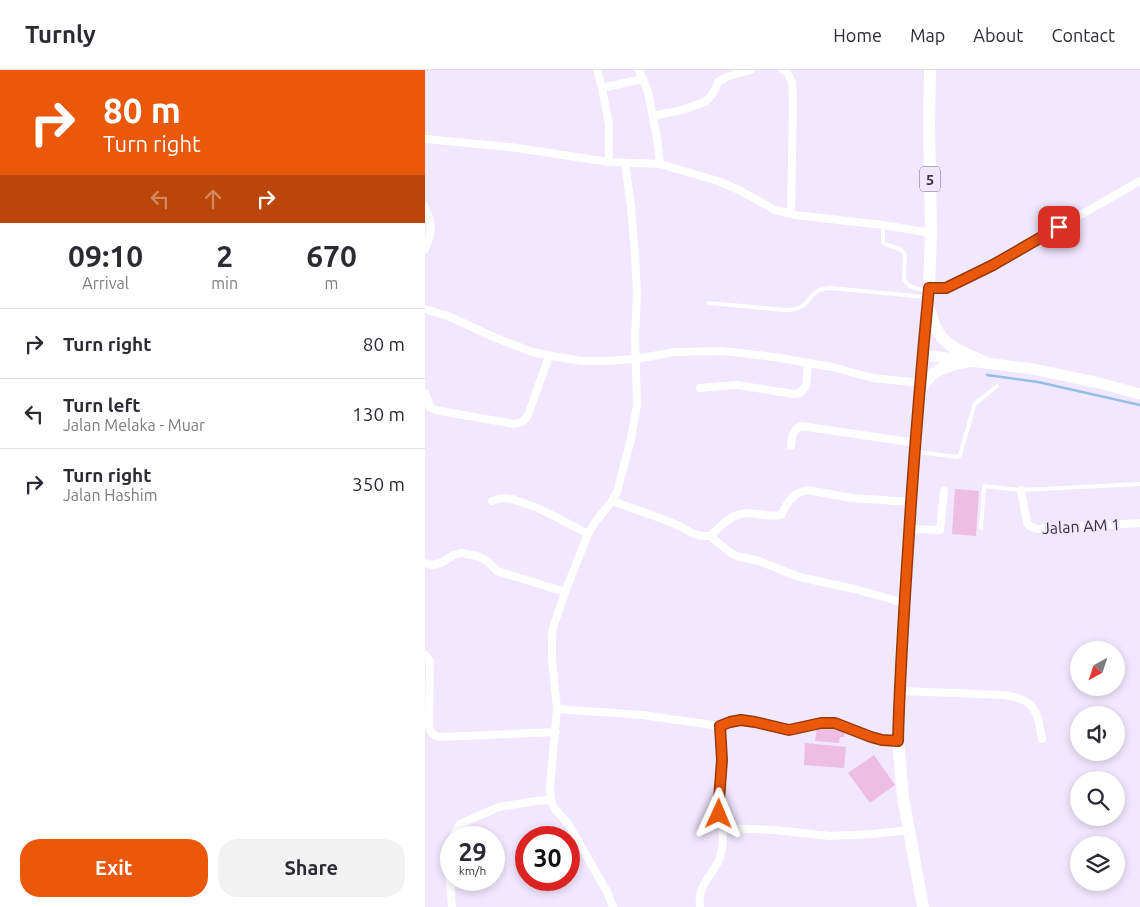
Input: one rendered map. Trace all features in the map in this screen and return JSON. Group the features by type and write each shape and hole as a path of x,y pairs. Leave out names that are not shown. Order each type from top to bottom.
{"main road":[{"name":"5","path":"923,907 902,792 898,741 899,691 909,529 929,294 931,233 930,70"},
{"path":"929,294 933,321 937,332 957,350 987,363"},
{"path":"923,355 1033,369 1140,394"},
{"path":"920,388 929,376 939,369 969,361"}],"street":[{"path":"597,70 609,124 609,162"},
{"path":"639,70 648,92 660,164"},
{"path":"653,116 705,102 719,81 751,70"},
{"path":"783,70 787,72 792,82 791,214"},
{"path":"602,88 642,79"},
{"path":"425,139 510,147 609,162 660,164 718,181 739,190 775,210 791,214 931,233"},
{"path":"613,907 598,875 569,826 554,808 551,800 550,787 557,709 552,659 552,637 553,628 565,592 588,534 617,492 631,439 637,405 635,337 637,293 631,206 625,163"},
{"path":"929,294 946,288 993,265 1140,181"},
{"path":"425,207 430,218 431,227 430,239 425,248"},
{"path":"425,309 448,316 532,352 549,356 581,361 609,361 675,352 722,351 832,367 920,388"},
{"path":"425,393 431,408 435,410 514,424 521,423 528,414 549,356"},
{"path":"700,388 737,385 795,394 800,393 806,386 808,363"},
{"path":"791,446 794,431 801,426 915,448"},
{"path":"709,536 733,516 747,512 775,516 781,515 789,501 796,494 807,490 852,498 911,502"},
{"name":"Jalan AM 1","path":"1021,490 1027,523 1031,527 1038,529 1140,523"},
{"path":"909,529 940,530 944,491"},
{"path":"492,501 502,498 512,499 541,510 588,534"},
{"path":"612,501 680,526 692,533 709,536 737,556 759,560 799,577 855,589 904,603"},
{"path":"425,563 441,563 453,555 461,553 472,555 488,562 497,571 565,592"},
{"path":"425,655 430,660 429,726 430,732 434,736"},
{"path":"899,691 1017,697 1027,702 1035,710 1042,739"},
{"path":"557,709 642,715 720,726 741,720 789,730 821,723 835,723 871,737 898,741"},
{"path":"700,907 700,891 717,866 723,842 719,814 722,760 720,726"},
{"path":"425,736 556,732"},
{"path":"459,826 499,807 551,800"},
{"path":"722,828 774,830 830,836 909,830"},
{"path":"451,891 452,907"}],"lane":[{"path":"883,225 883,242 904,252 906,258 904,280 906,283 929,294"},
{"path":"709,303 785,310 803,306 813,293 821,289 830,288 915,296 929,294"},
{"path":"915,296 916,289"},
{"path":"915,448 957,457 960,455 975,403 997,386"},
{"path":"981,528 984,486 1021,490 1140,484"}],"building":[{"path":"955,489 979,491 976,536 952,534"},
{"path":"817,727 845,730 844,737 840,737 839,743 815,741"},
{"path":"805,743 846,747 844,768 804,765"},
{"path":"874,755 895,785 870,803 848,773"}],"waterway":[{"path":"987,375 1038,382 1140,405"}],"route":[{"path":"719,814 722,760 720,726 741,720 789,730 821,723 835,723 871,737 898,741 899,691 909,529 929,288 946,288 993,265 1059,227"}]}
